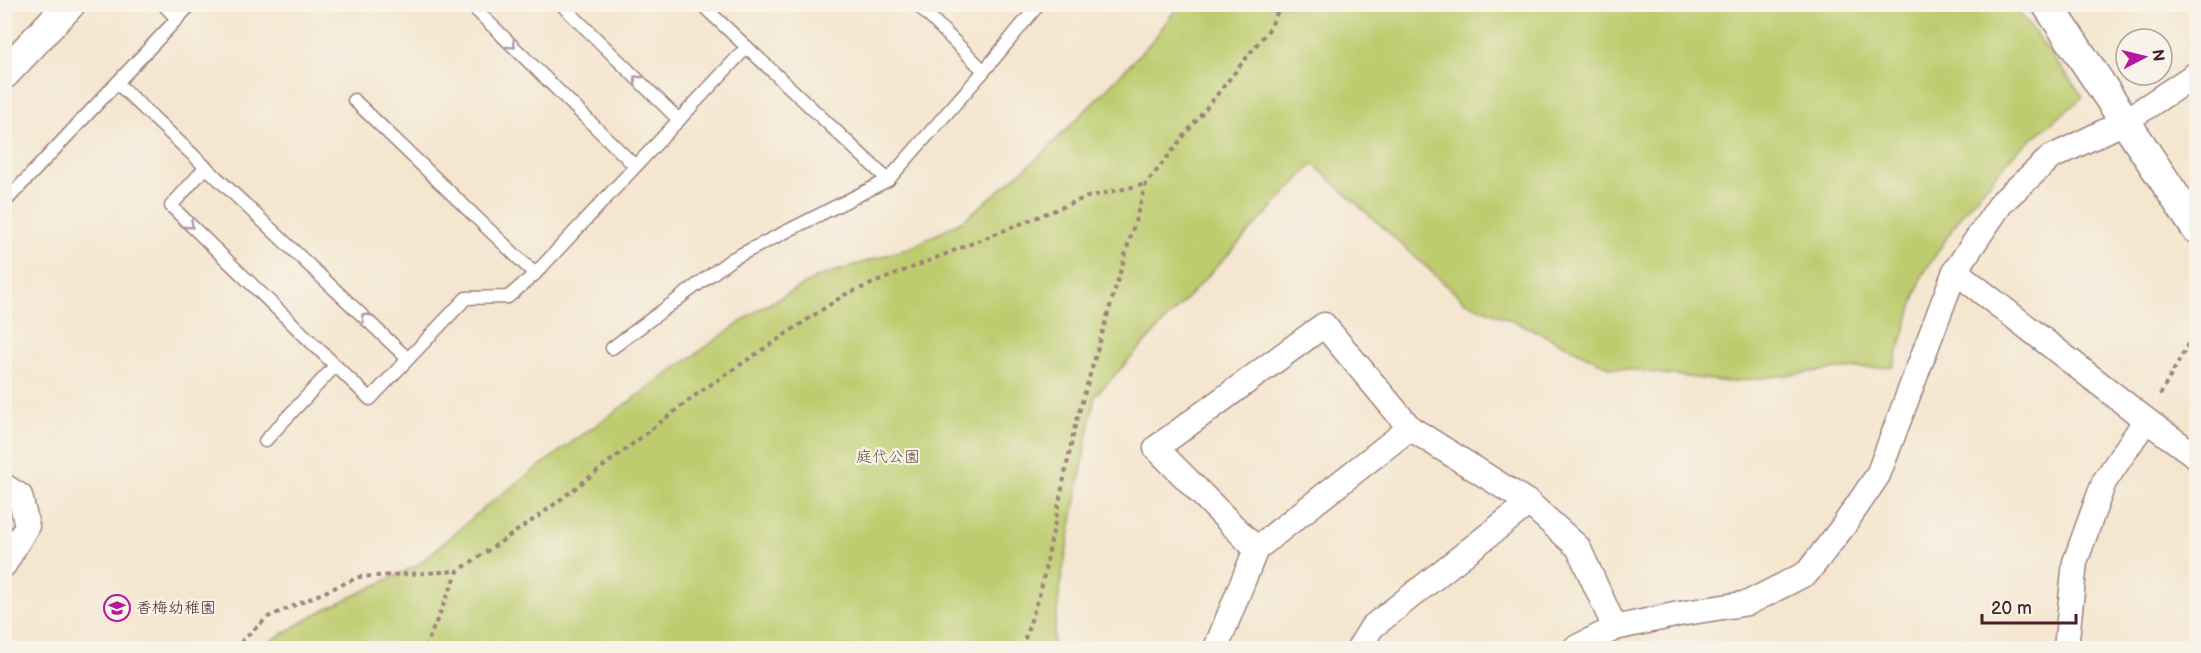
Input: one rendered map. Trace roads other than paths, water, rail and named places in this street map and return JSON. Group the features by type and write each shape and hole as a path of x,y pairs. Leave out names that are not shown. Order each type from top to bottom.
{"street":[{"path":"4,74 70,4"},
{"path":"2047,4 2196,228"},
{"path":"1575,648 1615,628 1748,603 1807,573 1842,528 1878,475 1955,271 2002,201 2050,158 2124,122 2196,74"},
{"path":"1955,271 2146,420 2196,456"},
{"path":"1256,549 1156,448 1324,325 1410,428 1529,503 1578,547 1615,628"},
{"path":"2066,648 2075,562 2104,482 2146,420"},
{"path":"1216,648 1256,549 1410,428"},
{"path":"4,486 20,496 27,526 4,565"},
{"path":"1359,648 1372,627 1529,503"}],"lane":[{"path":"163,4 177,19"},
{"path":"4,203 191,4"},
{"path":"470,4 635,166"},
{"path":"561,4 679,120"},
{"path":"701,4 888,180"},
{"path":"917,4 984,71"},
{"path":"612,348 732,259 888,180 984,71 1037,5"},
{"path":"206,167 171,206 370,399 466,298 508,297 535,274 747,47"},
{"path":"117,83 407,358"},
{"path":"354,100 535,274"},
{"path":"265,441 335,366"}],"place":[{"name":"香梅幼稚園","path":"117,608"}],"park label":[{"name":"庭代公園","path":"888,457"}]}
